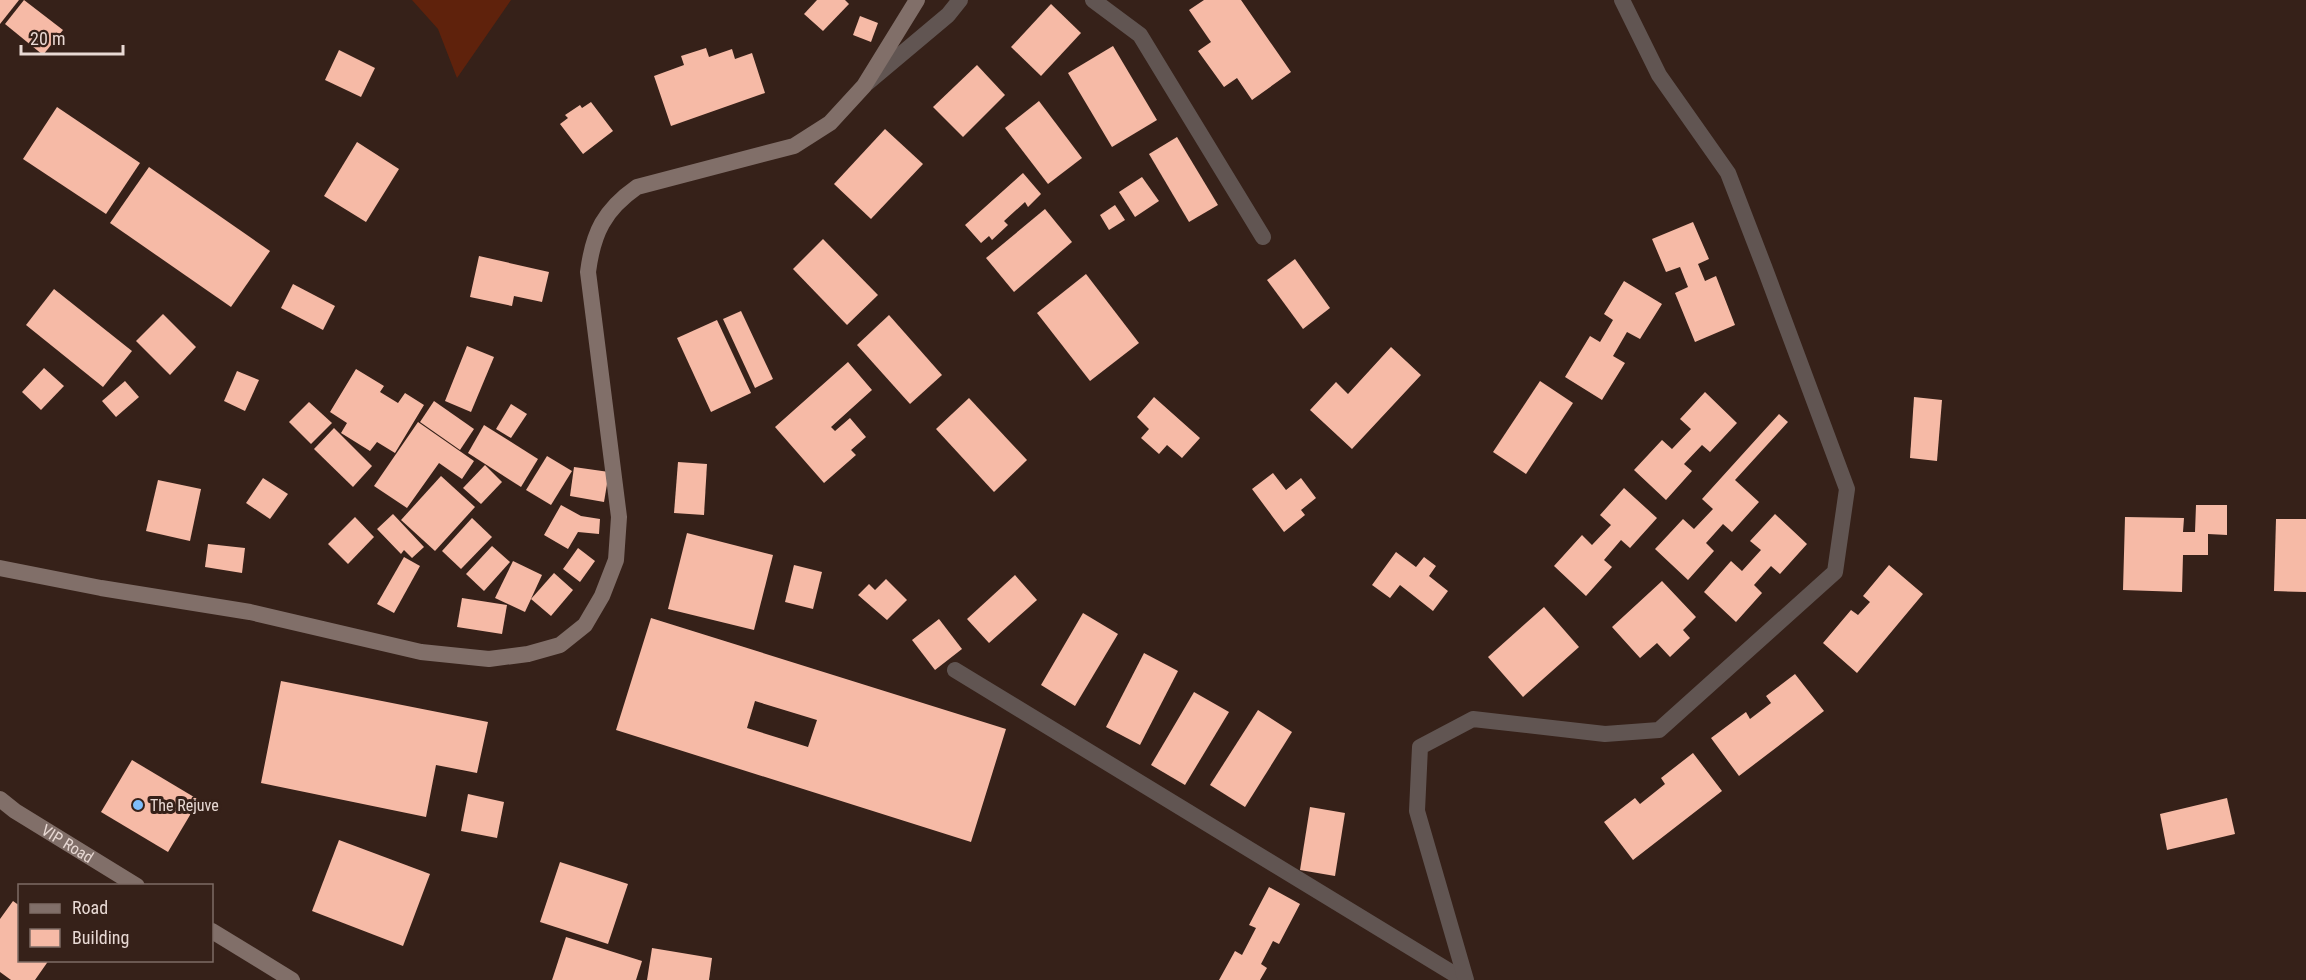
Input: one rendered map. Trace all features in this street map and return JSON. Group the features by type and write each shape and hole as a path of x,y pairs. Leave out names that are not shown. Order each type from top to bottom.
{"main road":[{"path":"0,568 101,588 250,612 421,652 489,658 528,654 560,645 585,625 602,596 616,560 618,507 588,272 591,250 604,218 618,200 637,187 795,146 830,123 864,86 917,0"},
{"name":"VIP Road","path":"0,799 15,811 135,884"},
{"path":"213,932 292,980"}],"street":[{"path":"864,86 948,15 960,0"},
{"path":"1093,0 1140,34 1263,237"},
{"path":"1465,980 1417,811 1420,747 1473,719 1605,734 1659,730 1835,572 1847,489 1766,270 1728,173 1659,75 1622,0"},
{"path":"955,670 1465,980"}],"shaded area":[{"path":"412,0 511,0 457,78 438,29"}],"building":[{"path":"0,0 19,0 0,24"},
{"path":"24,0 63,30 43,55 5,24"},
{"path":"817,0 845,0 849,4 823,31 804,14"},
{"path":"1204,0 1241,0 1291,72 1252,100 1237,78 1224,87 1198,51 1211,42 1189,10"},
{"path":"1051,4 1081,33 1041,76 1011,47"},
{"path":"860,16 878,23 871,42 853,35"},
{"path":"1113,46 1157,120 1112,147 1068,73"},
{"path":"706,48 709,57 732,49 735,59 752,53 765,93 671,126 654,76 684,65 681,56"},
{"path":"339,50 375,68 361,97 325,80"},
{"path":"977,65 1005,95 963,137 933,107"},
{"path":"1039,101 1082,158 1048,184 1005,128"},
{"path":"591,102 613,131 583,154 560,124 568,118 565,115 580,105 582,108"},
{"path":"57,107 140,163 106,214 23,159"},
{"path":"885,129 923,164 871,219 834,184"},
{"path":"1177,137 1218,205 1189,222 1149,154"},
{"path":"357,142 399,169 366,222 324,196"},
{"path":"149,167 270,251 231,307 110,223"},
{"path":"1023,173 1041,194 1028,207 1025,202 1004,221 1008,225 992,240 989,236 981,243 965,225"},
{"path":"1142,177 1159,201 1135,217 1119,192"},
{"path":"1115,205 1125,220 1109,230 1100,215"},
{"path":"1045,209 1072,242 1014,292 986,258"},
{"path":"1693,222 1709,259 1698,264 1705,281 1716,276 1735,325 1695,342 1675,293 1688,287 1680,267 1666,272 1652,239"},
{"path":"823,239 878,295 847,325 793,269"},
{"path":"479,256 549,272 542,302 514,296 512,306 470,297"},
{"path":"1295,259 1330,308 1303,329 1267,280"},
{"path":"1086,274 1139,343 1090,381 1037,313"},
{"path":"1624,281 1662,304 1640,339 1627,332 1613,356 1625,363 1602,400 1565,377 1590,336 1600,342 1613,320 1604,314"},
{"path":"293,284 335,306 323,330 281,308"},
{"path":"54,289 132,351 103,387 26,325"},
{"path":"741,311 773,379 755,388 723,319"},
{"path":"163,314 196,347 170,375 136,341"},
{"path":"889,315 942,375 910,404 857,345"},
{"path":"717,320 751,393 711,412 677,338"},
{"path":"467,346 494,357 471,412 445,401"},
{"path":"1391,347 1421,375 1352,449 1310,410 1336,382 1348,394"},
{"path":"848,362 872,390 831,427 835,431 850,418 866,437 851,450 856,455 824,483 775,427"},
{"path":"44,368 64,386 41,410 22,392"},
{"path":"356,369 384,386 380,392 398,403 405,393 424,405 395,453 377,442 370,451 341,433 347,423 330,412"},
{"path":"237,371 259,380 245,411 224,401"},
{"path":"125,381 139,397 116,417 102,401"},
{"path":"1540,381 1573,403 1526,474 1493,452"},
{"path":"1705,392 1737,423 1710,452 1702,445 1684,464 1692,471 1666,500 1634,470 1662,440 1672,449 1691,429 1680,419"},
{"path":"1154,397 1200,438 1182,458 1167,445 1159,454 1141,438 1149,429 1137,417"},
{"path":"1914,397 1942,400 1937,461 1910,458"},
{"path":"969,398 1027,460 994,492 936,429"},
{"path":"434,401 474,429 460,450 420,422"},
{"path":"309,402 332,423 311,444 289,422"},
{"path":"511,404 527,414 511,438 496,429"},
{"path":"1779,414 1788,422 1735,480 1759,502 1732,532 1723,524 1706,543 1714,551 1688,580 1655,549 1683,519 1694,529 1713,509 1702,499"},
{"path":"418,422 474,461 462,479 439,463 407,508 374,486"},
{"path":"484,425 538,459 521,487 468,453"},
{"path":"334,428 372,466 353,487 314,449"},
{"path":"547,456 572,471 551,505 526,490"},
{"path":"678,462 707,464 704,515 674,513"},
{"path":"485,465 502,482 481,504 463,488"},
{"path":"574,467 609,472 604,502 570,496"},
{"path":"1273,473 1286,490 1301,478 1316,498 1301,510 1305,515 1284,532 1252,489"},
{"path":"441,476 475,507 435,551 401,520"},
{"path":"263,478 288,494 270,519 246,503"},
{"path":"158,480 201,489 190,541 146,531"},
{"path":"1624,488 1657,518 1630,548 1621,540 1604,560 1612,567 1586,596 1554,566 1582,535 1592,545 1611,525 1600,515"},
{"path":"561,505 581,516 600,519 599,534 578,532 568,549 544,535"},
{"path":"2196,505 2227,505 2227,535 2208,534 2208,555 2183,555 2182,592 2123,590 2125,517 2184,518 2183,532 2195,532"},
{"path":"393,514 424,547 412,558 404,550 401,554 377,529"},
{"path":"1775,514 1807,544 1780,574 1771,566 1754,585 1762,593 1736,622 1704,592 1731,561 1742,571 1761,550 1750,541"},
{"path":"355,517 374,537 348,564 328,544"},
{"path":"472,518 492,537 461,569 442,551"},
{"path":"2276,519 2306,519 2306,592 2274,591"},
{"path":"687,533 773,555 754,630 668,609"},
{"path":"208,544 245,548 242,573 205,567"},
{"path":"492,546 510,562 484,591 466,574"},
{"path":"578,548 595,561 580,582 563,569"},
{"path":"1396,552 1416,567 1424,557 1436,566 1429,576 1448,591 1433,611 1400,585 1390,598 1372,585"},
{"path":"404,557 420,566 394,613 377,604"},
{"path":"513,561 542,575 525,612 495,598"},
{"path":"794,565 822,572 813,609 785,602"},
{"path":"1889,565 1923,594 1857,673 1823,643 1851,610 1858,615 1870,602 1863,596"},
{"path":"554,573 573,590 551,616 531,599"},
{"path":"1015,575 1037,600 989,643 967,619"},
{"path":"886,579 907,600 887,620 858,595 869,584 875,590"},
{"path":"1662,581 1696,617 1683,630 1690,638 1670,657 1657,643 1640,658 1612,627"},
{"path":"462,598 507,605 502,634 457,627"},
{"path":"1544,607 1579,647 1523,697 1488,657"},
{"path":"1083,613 1118,634 1075,706 1041,685"},
{"path":"651,618 1006,729 971,842 616,730","holes":["755,701 817,720 808,747 747,728"]},
{"path":"939,619 962,649 935,670 912,640"},
{"path":"1144,653 1178,671 1140,745 1106,727"},
{"path":"1795,674 1824,711 1739,776 1711,738 1746,712 1750,719 1771,703 1766,696"},
{"path":"281,681 488,722 477,773 436,765 426,817 261,783"},
{"path":"1194,692 1229,712 1185,785 1151,765"},
{"path":"1258,710 1292,732 1245,807 1210,785"},
{"path":"1693,753 1722,791 1633,860 1604,822 1635,798 1640,804 1665,784 1661,778"},
{"path":"132,760 199,800 168,852 101,812"},
{"path":"468,794 504,802 497,838 461,831"},
{"path":"2227,798 2235,834 2167,850 2160,814"},
{"path":"1310,807 1345,813 1335,876 1300,870"},
{"path":"339,840 430,874 403,946 312,911"},
{"path":"560,862 628,884 608,944 540,922"},
{"path":"1269,887 1300,904 1279,944 1273,941 1261,964 1267,968 1260,980 1219,980 1235,951 1242,955 1256,928 1249,925"},
{"path":"13,901 18,905 18,962 48,962 35,980 11,980 0,972 0,919"},
{"path":"566,937 642,961 636,980 552,980"},
{"path":"652,948 712,958 709,980 647,980"}],"place":[{"name":"The Rejuve","path":"138,805"}]}
